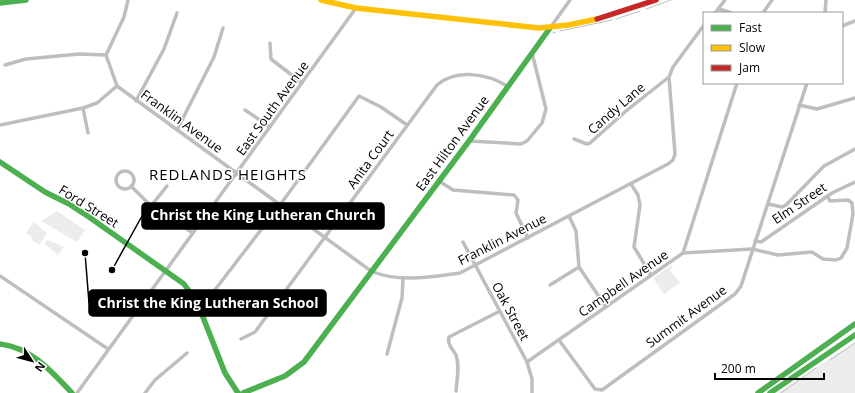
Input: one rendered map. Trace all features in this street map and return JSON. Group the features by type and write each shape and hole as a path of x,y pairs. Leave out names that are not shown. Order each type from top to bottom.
{"street":[{"path":"0,3 26,0"},
{"path":"0,125 83,108 97,103 117,86 106,55 124,17 128,0"},
{"path":"321,0 356,8 550,28 620,12 656,0"},
{"path":"550,28 570,0"},
{"path":"715,12 725,0"},
{"path":"764,12 772,0"},
{"path":"824,12 826,0"},
{"name":"East South Avenue","path":"77,393 356,8"},
{"path":"719,9 729,12"},
{"path":"136,101 164,49 177,13"},
{"path":"843,26 855,21"},
{"path":"669,77 673,67 703,26"},
{"path":"177,130 214,57 223,28"},
{"name":"East Hilton Avenue","path":"243,393 285,376 298,368 469,141 550,28"},
{"path":"270,44 271,59 302,83"},
{"path":"469,141 521,144 530,138 542,123 546,109 532,52"},
{"path":"5,65 26,59 79,54 106,55"},
{"name":"Anita Court","path":"242,339 255,332 437,85 449,76 488,76 507,86"},
{"name":"Franklin Avenue","path":"117,86 371,271 384,276 403,278 434,277 460,273 668,164 673,160 675,154 669,77"},
{"name":"Candy Lane","path":"574,139 590,144 669,77"},
{"name":"Campbell Avenue","path":"527,362 683,253 737,84"},
{"name":"Summit Avenue","path":"559,340 595,389 602,390 735,294 741,286 807,84"},
{"path":"212,295 280,205 359,96 381,107 407,125"},
{"path":"799,105 817,109 855,98"},
{"path":"83,108 88,133"},
{"path":"245,110 270,128"},
{"path":"768,204 782,207 786,205 824,166 855,150"},
{"name":"Ford Street","path":"0,162 45,192 69,204 89,217 184,284 197,302 225,373 238,393"},
{"path":"124,171 131,174 134,181 131,186 126,189 118,186 116,180 119,173 124,171"},
{"path":"439,181 453,190 514,195 518,200 516,213 528,238"},
{"name":"Elm Street","path":"756,241 761,242 828,196 855,182"},
{"path":"631,184 638,195 640,205 634,247 651,275"},
{"path":"131,186 152,206 193,233"},
{"path":"152,206 167,186"},
{"path":"683,253 752,249 778,255 812,252 830,261 841,258 847,248 852,214 852,203 848,200 830,201 828,196"},
{"path":"569,216 576,231 579,267 606,307"},
{"name":"Oak Street","path":"463,242 527,362 532,379 532,393"},
{"path":"550,285 579,267"},
{"path":"0,276 108,349"},
{"path":"387,354 402,298 403,278"},
{"path":"456,391 459,366 456,355 449,343 449,337 500,311"},
{"path":"758,393 855,324"},
{"path":"770,393 855,335"},
{"path":"0,344 6,344 33,356 43,363 72,393"},
{"path":"145,393 155,380 187,352"}],"shaded area":[{"path":"57,211 85,230 77,242 41,221"},
{"path":"34,222 47,233 39,245 32,240 33,238 26,233"},
{"path":"47,240 64,247 58,255 45,244"},
{"path":"672,265 673,267 670,270 680,283 664,294 653,278"},
{"path":"855,342 855,393 778,393 846,348"}],"waterway":[{"path":"646,9 671,0"},
{"path":"616,19 640,11"},
{"path":"560,31 612,20"},
{"path":"830,360 855,343"},
{"path":"781,393 816,368"}],"traffic: fast":[{"path":"0,3 26,0"},
{"path":"243,393 285,376 304,362 469,141 550,28"},
{"path":"0,162 45,192 69,204 89,217 184,284 197,302 225,373 238,393"},
{"path":"758,393 855,324"},
{"path":"770,393 855,335"},
{"path":"0,344 11,346 31,355 48,369 72,393"}],"traffic: slow":[{"path":"321,0 356,8 539,28 568,25 597,19"}],"traffic: jam":[{"path":"597,19 656,0"}],"place":[{"name":"Christ the King Lutheran School","path":"85,253"},
{"name":"Christ the King Lutheran Church","path":"112,270"}],"district":[{"name":"REDLANDS HEIGHTS","path":"228,174"}]}
